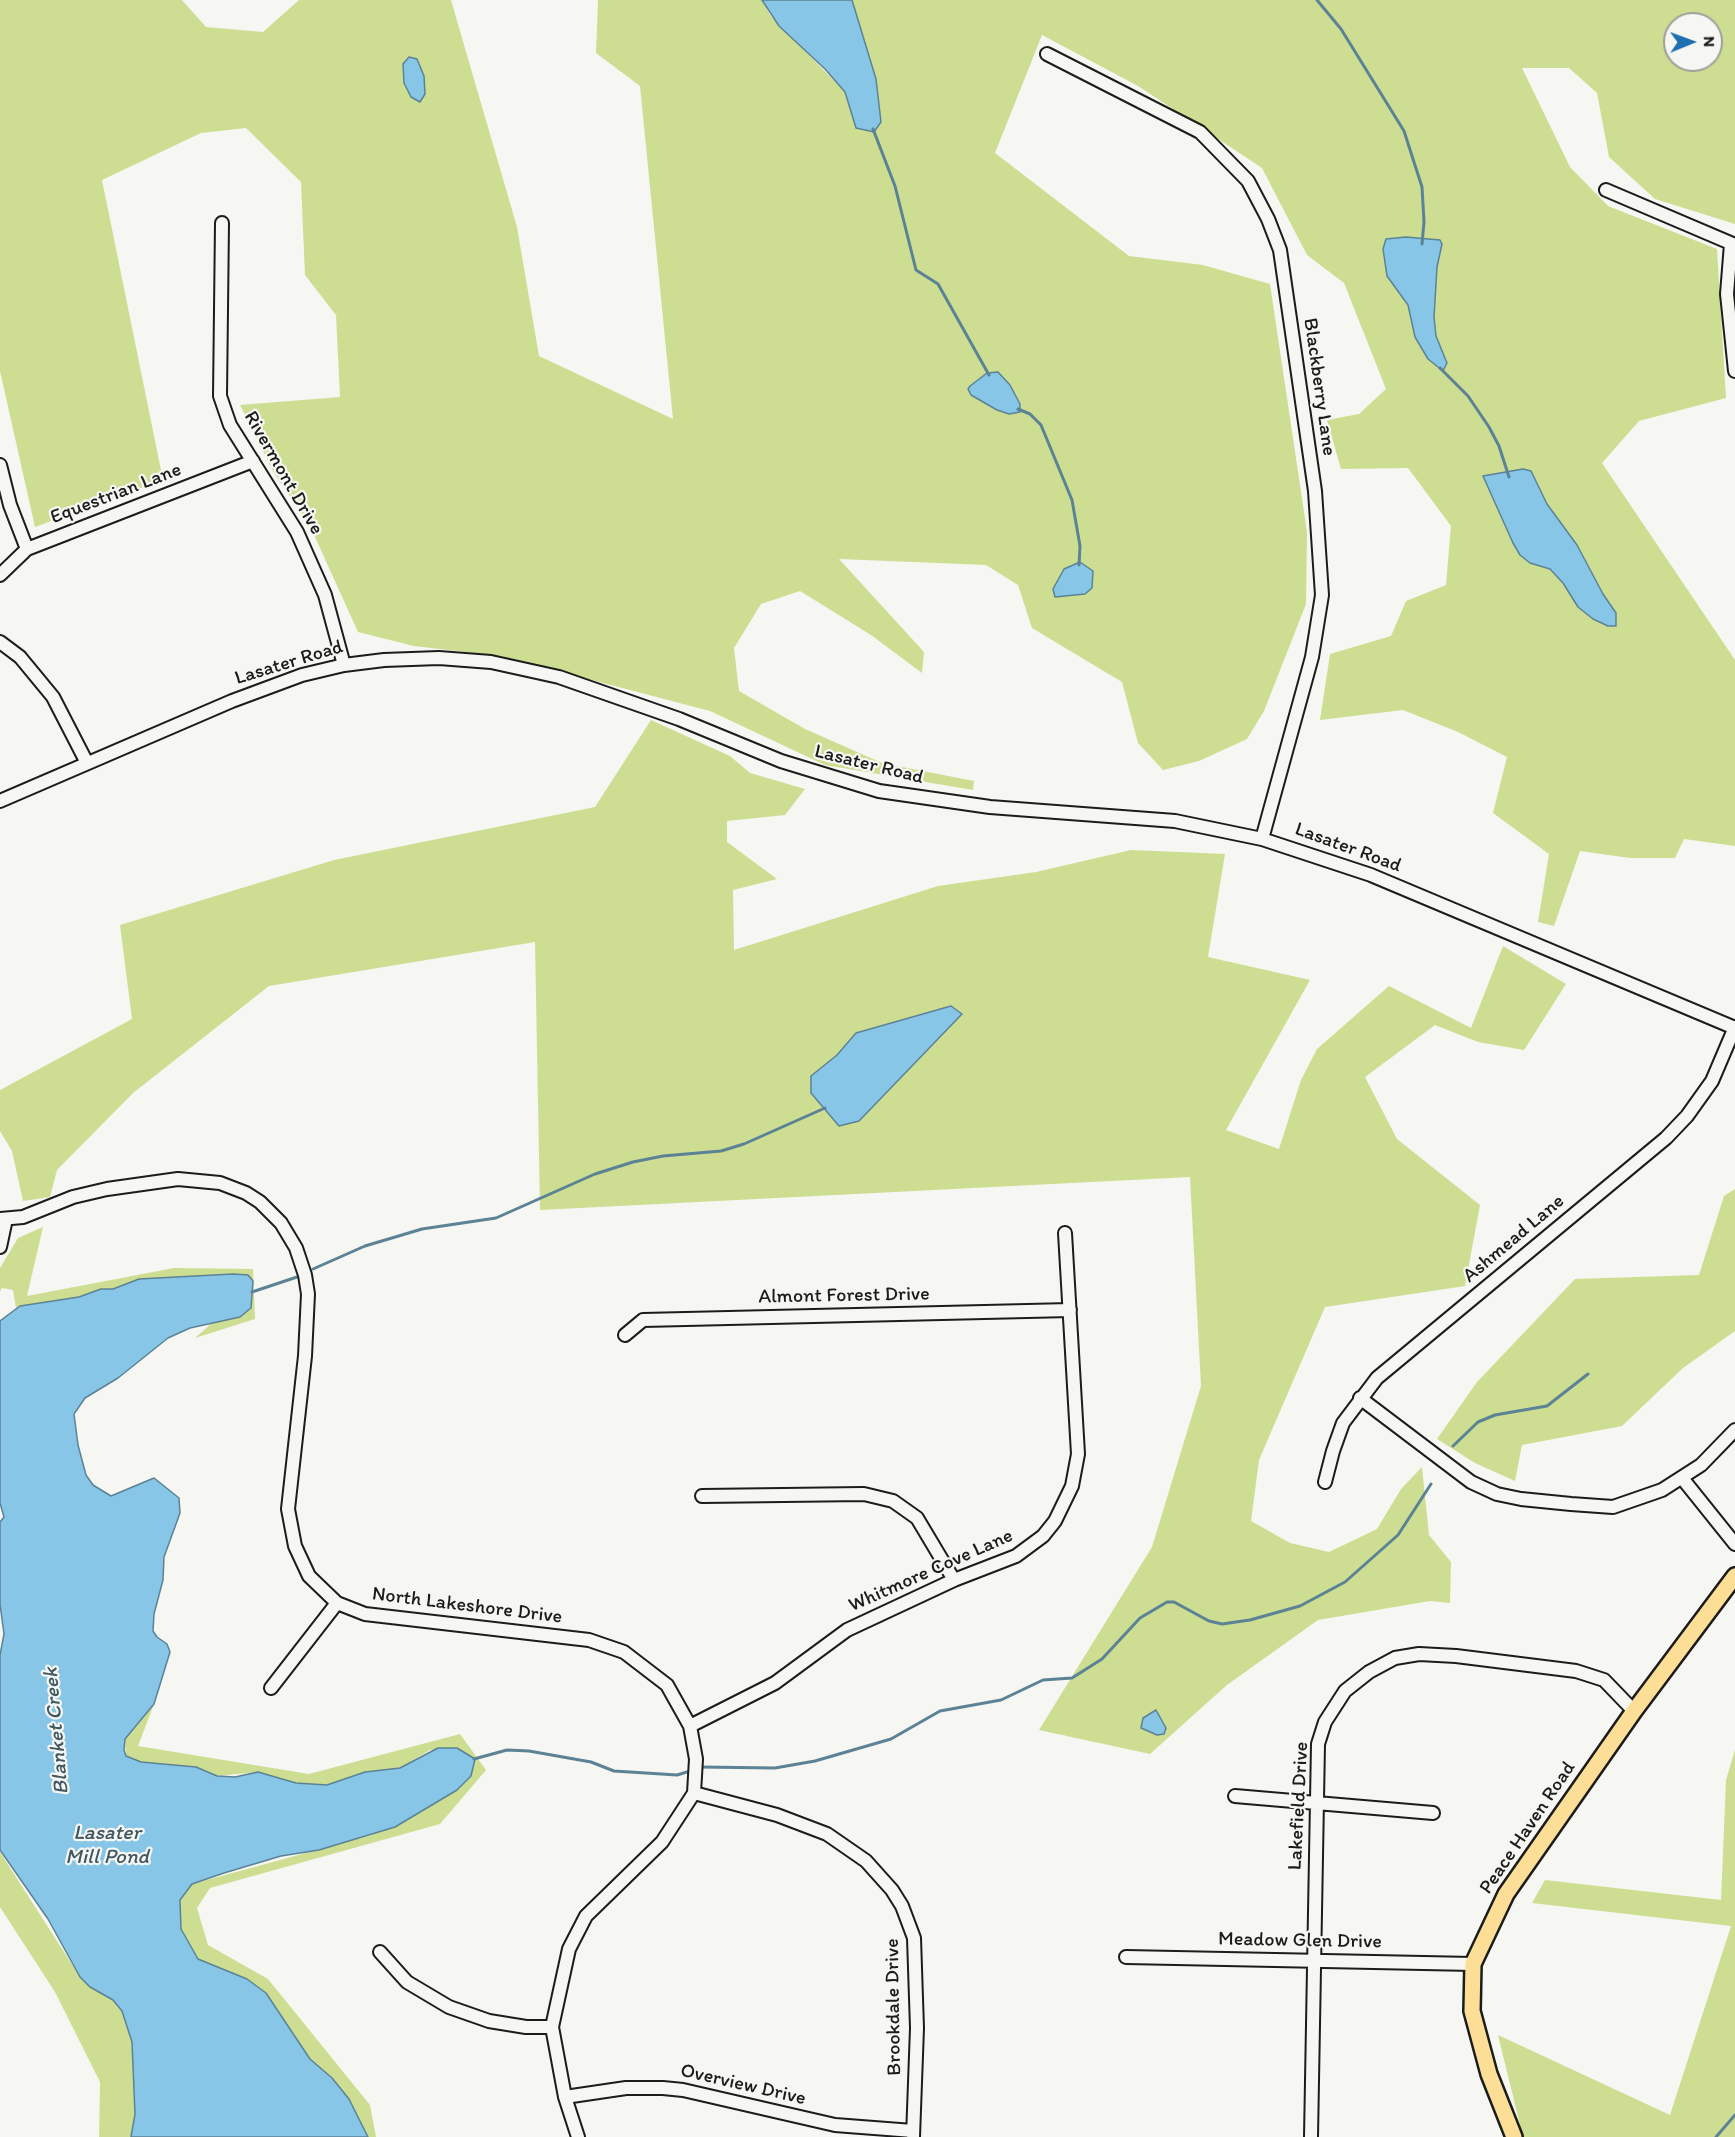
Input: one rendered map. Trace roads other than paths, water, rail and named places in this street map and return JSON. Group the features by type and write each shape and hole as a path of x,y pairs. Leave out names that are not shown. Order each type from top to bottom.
{"main road":[{"name":"Peace Haven Road","path":"1514,2137 1489,2074 1472,2011 1473,1964 1506,1894 1634,1711 1735,1576"}],"street":[{"name":"Blackberry Lane","path":"1047,54 1200,132 1248,181 1268,219 1280,250 1315,491 1322,595 1312,657 1262,839"},
{"path":"1606,190 1733,244 1727,294 1735,371"},
{"name":"Rivermont Drive","path":"222,224 220,396 230,425 297,532 325,596 344,665"},
{"name":"Equestrian Lane","path":"0,575 27,549 253,461"},
{"path":"0,465 10,505 27,549"},
{"path":"0,642 20,657 53,698 87,763"},
{"name":"Lasater Road","path":"0,801 263,689 344,665 384,660 439,658 530,669 666,714 811,772 879,791 990,807 1175,820 1262,839 1371,875 1735,1027"},
{"name":"Ashmead Lane","path":"1325,1482 1343,1423 1377,1378 1666,1138 1687,1116 1712,1081 1735,1027"},
{"name":"North Lakeshore Drive","path":"3,1219 32,1215 56,1203 87,1194 178,1179 207,1180 232,1187 260,1202 281,1223 302,1261 308,1294 305,1356 289,1485 290,1527 295,1546 309,1576 337,1603 365,1614 589,1640 624,1652 667,1686 690,1726 696,1759 694,1793 662,1842 581,1924 569,1949 552,2027 565,2097 578,2137"},
{"path":"0,1247 3,1219"},
{"name":"Whitmore Cove Lane","path":"690,1726 775,1683 847,1630 954,1580 999,1564 1028,1549 1043,1536 1065,1505 1076,1473 1078,1454 1065,1233"},
{"name":"Almont Forest Drive","path":"625,1335 643,1320 1070,1310"},
{"path":"1360,1398 1471,1482 1505,1496 1521,1499 1612,1507 1662,1490 1682,1478 1701,1465 1735,1430"},
{"path":"1682,1478 1735,1544"},
{"path":"702,1496 864,1494 893,1501 917,1518 954,1580"},
{"path":"272,1688 337,1603"},
{"name":"Lakefield Drive","path":"1311,2137 1318,1744 1325,1722 1345,1692 1369,1672 1395,1658 1419,1654 1456,1656 1576,1671 1604,1680 1634,1711"},
{"name":"Brookdale Drive","path":"694,1793 777,1815 826,1834 866,1861 892,1890 910,1924 914,1938 917,2028 913,2134"},
{"path":"1235,1796 1433,1813"},
{"path":"380,1952 406,1982 449,2007 489,2021 526,2027 552,2027"},
{"name":"Meadow Glen Drive","path":"1126,1957 1473,1964"},
{"name":"Overview Drive","path":"565,2097 626,2088 673,2089 804,2120 913,2134"}],"water":[{"path":"762,0 852,0 876,79 881,122 874,132 856,128 845,92 825,69 779,26"},
{"path":"409,57 417,59 424,76 425,94 420,102 411,97 404,83 403,64"},
{"path":"1406,237 1440,240 1442,244 1437,267 1434,317 1436,336 1447,363 1443,371 1428,359 1415,337 1408,305 1387,276 1383,249 1386,239"},
{"path":"998,372 1010,385 1020,404 1020,412 1009,414 997,410 971,395 968,389 970,386 987,373"},
{"path":"1523,469 1531,471 1547,504 1577,545 1603,594 1616,613 1616,626 1608,626 1593,619 1578,607 1563,583 1550,569 1530,563 1520,555 1483,476"},
{"path":"1080,562 1093,571 1092,588 1085,594 1055,597 1053,589 1064,569"},
{"path":"951,1006 962,1014 859,1121 839,1126 811,1093 811,1076 837,1055 856,1033"},
{"name":"Lasater Mill Pond","path":"248,1275 253,1281 251,1308 240,1317 190,1328 168,1338 118,1378 85,1398 74,1414 78,1445 86,1475 93,1485 111,1496 154,1478 179,1498 180,1513 164,1557 163,1580 154,1614 153,1631 167,1644 170,1652 154,1704 125,1739 124,1750 126,1756 141,1762 196,1767 217,1776 235,1777 258,1772 296,1783 327,1785 365,1772 400,1768 438,1748 457,1748 475,1759 471,1776 457,1790 395,1827 319,1850 281,1856 224,1873 192,1884 180,1900 181,1929 198,1959 247,1979 266,1993 310,2059 332,2078 349,2099 368,2137 131,2137 135,2114 132,2042 122,2011 113,2000 90,1987 80,1977 48,1919 0,1850 0,1655 4,1634 0,1604 0,1522 4,1517 0,1503 0,1321 20,1306 79,1297 101,1289 113,1289 139,1279"},
{"path":"1156,1710 1166,1728 1164,1734 1157,1735 1141,1728 1143,1718"}],"waterway":[{"path":"1317,0 1341,29 1404,131 1422,187 1424,222 1422,244"},
{"path":"873,129 895,186 916,270 938,284 989,375"},
{"path":"1440,368 1468,396 1489,427 1499,446 1509,477"},
{"path":"1018,409 1030,414 1041,425 1072,500 1080,546 1079,565"},
{"path":"313,1269 365,1246 422,1229 496,1218 595,1174 633,1162 663,1156 721,1151 744,1144 825,1108"},
{"path":"252,1292 297,1277"},
{"path":"1453,1446 1478,1422 1495,1415 1547,1406 1588,1374"},
{"path":"700,1767 775,1768 815,1761 891,1739 940,1711 1001,1700 1043,1680 1072,1678 1102,1659 1140,1618 1167,1602 1174,1602 1209,1621 1222,1624 1250,1620 1300,1606 1345,1582 1398,1535 1431,1484"},
{"path":"474,1759 507,1750 529,1751 591,1762 614,1771 677,1775 687,1772"},
{"path":"1716,2137 1735,2115"}],"water label":[{"name":"Blanket Creek","path":"57,1731"}]}
